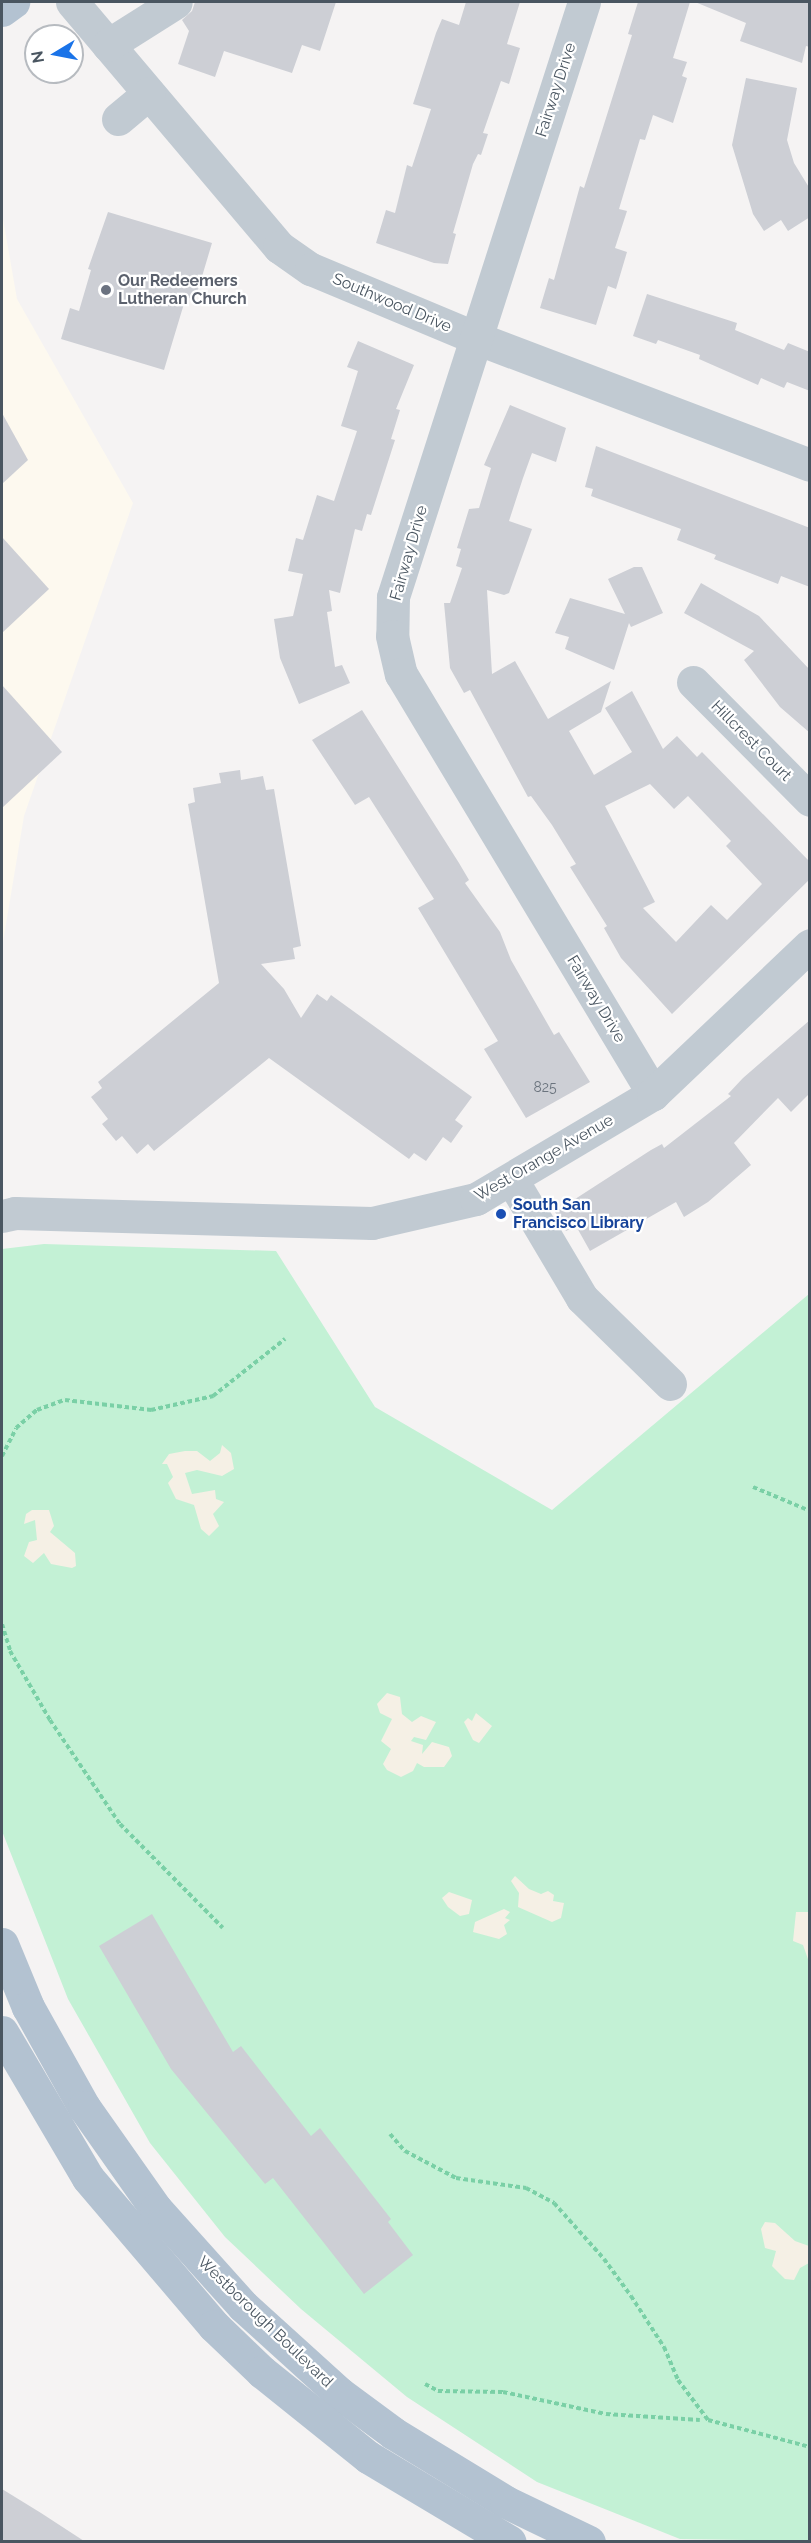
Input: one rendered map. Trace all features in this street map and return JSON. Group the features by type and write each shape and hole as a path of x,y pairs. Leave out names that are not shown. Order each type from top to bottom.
{"main road":[{"path":"2,10 13,2"},
{"name":"Westborough Boulevard","path":"2,1944 28,2007 84,2107 156,2209 243,2306 339,2393 393,2433 506,2502 589,2541"},
{"name":"Westborough Boulevard","path":"2,2032 88,2178 147,2253 214,2326 262,2372 368,2457 427,2496 510,2541"}],"street":[{"name":"Southwood Drive","path":"72,2 279,247 320,273 476,338 810,465"},
{"path":"108,45 176,2"},
{"name":"Fairway Drive","path":"585,2 393,597 392,636 401,674 652,1094"},
{"path":"118,119 149,93"},
{"name":"Hillcrest Court","path":"693,682 810,800"},
{"name":"West Orange Avenue","path":"2,1216 15,1213 372,1223 476,1199 512,1180 652,1094 810,945"},
{"path":"512,1180 582,1298 670,1384"}],"path":[{"path":"2,1456 16,1428 37,1410 65,1400 151,1410 213,1396 285,1339"},
{"path":"753,1487 810,1511"},
{"path":"2,1624 10,1651 50,1720 120,1824 223,1928"},
{"path":"390,2134 405,2151 456,2178 526,2188 554,2203 604,2259 631,2296 664,2347 678,2380 708,2420 810,2447"},
{"path":"425,2384 438,2391 503,2392 606,2414 700,2420"}],"shaded area":[{"path":"2,213 17,299 133,503 24,816 2,948"}],"green space":[{"path":"44,1244 276,1251 375,1407 552,1510 809,1294 809,2541 680,2539 537,2482 407,2397 301,2309 225,2237 150,2143 68,1999 2,1831 2,1249"}],"sand":[{"path":"222,1445 231,1453 234,1469 222,1476 197,1470 185,1473 192,1494 215,1490 216,1499 224,1502 213,1514 219,1526 209,1536 201,1529 194,1505 176,1499 168,1483 173,1477 167,1464 162,1464 169,1454 185,1451 197,1451 210,1461 220,1453"},
{"path":"32,1510 49,1510 54,1526 50,1532 75,1553 76,1566 72,1568 51,1564 44,1553 33,1563 24,1556 29,1542 37,1540 35,1520 24,1524 26,1514"},
{"path":"387,1693 400,1697 402,1714 412,1722 421,1716 436,1722 426,1740 414,1737 411,1741 423,1745 422,1754 432,1742 449,1747 452,1756 444,1767 424,1767 417,1763 413,1771 401,1777 387,1770 383,1764 391,1749 381,1741 392,1719 380,1713 377,1704"},
{"path":"476,1713 492,1726 479,1743 473,1740 464,1722 468,1718 472,1721"},
{"path":"515,1876 529,1889 541,1894 548,1891 554,1895 553,1901 564,1903 561,1918 552,1922 518,1907 519,1893 511,1881"},
{"path":"449,1892 472,1900 469,1914 460,1916 448,1907 442,1898"},
{"path":"504,1909 510,1912 505,1918 510,1920 504,1925 507,1934 499,1939 473,1932 475,1922"},
{"path":"796,1912 809,1912 809,1962 803,1945 793,1941"},
{"path":"765,2222 775,2223 795,2241 809,2246 809,2263 800,2268 794,2280 785,2279 772,2266 776,2251 765,2248 761,2229"}],"building":[{"path":"195,2 336,2 320,51 302,45 292,73 224,51 215,77 178,64 189,31 182,20 192,11"},
{"path":"466,2 520,2 507,44 520,48 509,84 501,81 483,133 488,134 481,155 478,154 473,164 453,233 456,234 448,264 434,263 376,243 386,210 395,213 407,165 412,167 431,109 413,104 436,33 442,19 459,25"},
{"path":"638,2 690,2 673,58 687,62 682,76 687,78 673,123 653,115 645,140 640,139 619,209 627,211 615,248 627,252 616,289 608,286 596,325 540,308 549,278 554,280 580,186 584,188 632,35 628,34"},
{"path":"695,2 810,2 810,47 806,46 802,63 740,41 746,23"},
{"path":"746,78 797,88 787,140 794,163 810,189 810,217 788,231 781,220 764,231 753,214 732,145"},
{"name":"Our Redeemers Lutheran Church","path":"108,212 212,243 195,300 186,297 164,370 61,339 70,308 79,311 91,270 88,269"},
{"path":"647,294 737,323 735,330 784,350 788,343 810,352 810,391 787,382 784,388 761,378 758,385 699,359 700,355 658,340 656,344 633,336"},
{"path":"358,341 414,365 396,409 400,410 391,439 395,440 371,515 367,514 362,531 355,529 340,593 329,590 332,611 327,612 335,667 342,665 350,683 299,704 280,658 274,619 293,616 303,574 288,571 296,538 303,540 317,495 334,501 357,431 341,426 358,371 347,367"},
{"path":"510,405 566,428 556,462 532,453 523,478 509,521 532,529 509,593 504,595 487,590 492,674 515,661 548,719 611,681 601,712 569,731 594,775 632,752 605,708 632,691 663,749 677,736 697,757 702,752 810,862 810,879 672,1014 621,958 604,928 607,926 570,867 576,864 552,825 531,796 528,797 470,690 464,693 450,668 444,603 450,603 462,568 456,566 461,549 457,548 469,509 479,508 491,468 484,465","holes":["650,784 674,809 688,796 731,841 726,846 762,884 727,920 711,905 676,942 643,908 655,902 605,806"]},
{"path":"2,413 28,460 2,484"},
{"path":"596,446 810,528 810,587 781,576 778,584 714,559 716,555 677,540 681,529 591,496 593,489 585,487"},
{"path":"2,537 49,589 2,633"},
{"path":"634,567 642,567 663,613 631,627 629,623 614,670 565,649 569,637 555,633 570,598 625,614 608,579"},
{"path":"701,583 759,616 810,670 810,733 780,707 744,660 754,651 684,613"},
{"path":"2,685 62,752 2,808"},
{"path":"362,710 459,863 469,880 465,883 500,932 511,960 554,1035 559,1032 590,1082 526,1118 484,1049 498,1041 418,908 434,899 369,797 355,805 312,740"},
{"path":"240,770 241,780 263,776 266,790 274,789 301,946 293,948 295,959 261,964 284,989 301,1018 317,994 327,1001 331,995 472,1097 455,1120 463,1126 451,1143 443,1137 426,1161 414,1153 409,1159 269,1058 154,1151 148,1144 137,1154 122,1136 116,1141 102,1124 108,1119 91,1097 102,1088 98,1082 219,983 188,804 195,802 193,788 221,783 219,773"},
{"path":"810,1020 810,1093 791,1112 778,1098 734,1143 751,1165 708,1202 684,1217 676,1202 590,1251 576,1226 566,1231 555,1212 651,1150 662,1144 664,1148 731,1096 728,1094 743,1078"},
{"path":"152,1914 233,2052 241,2046 311,2136 320,2128 391,2219 388,2222 413,2255 364,2294 273,2178 265,2184 171,2069 99,1946"},
{"path":"2,2489 41,2513 84,2541 2,2541"}],"place":[{"name":"Our Redeemers Lutheran Church","path":"106,290"},
{"name":"South San Francisco Library","path":"501,1214"}]}
